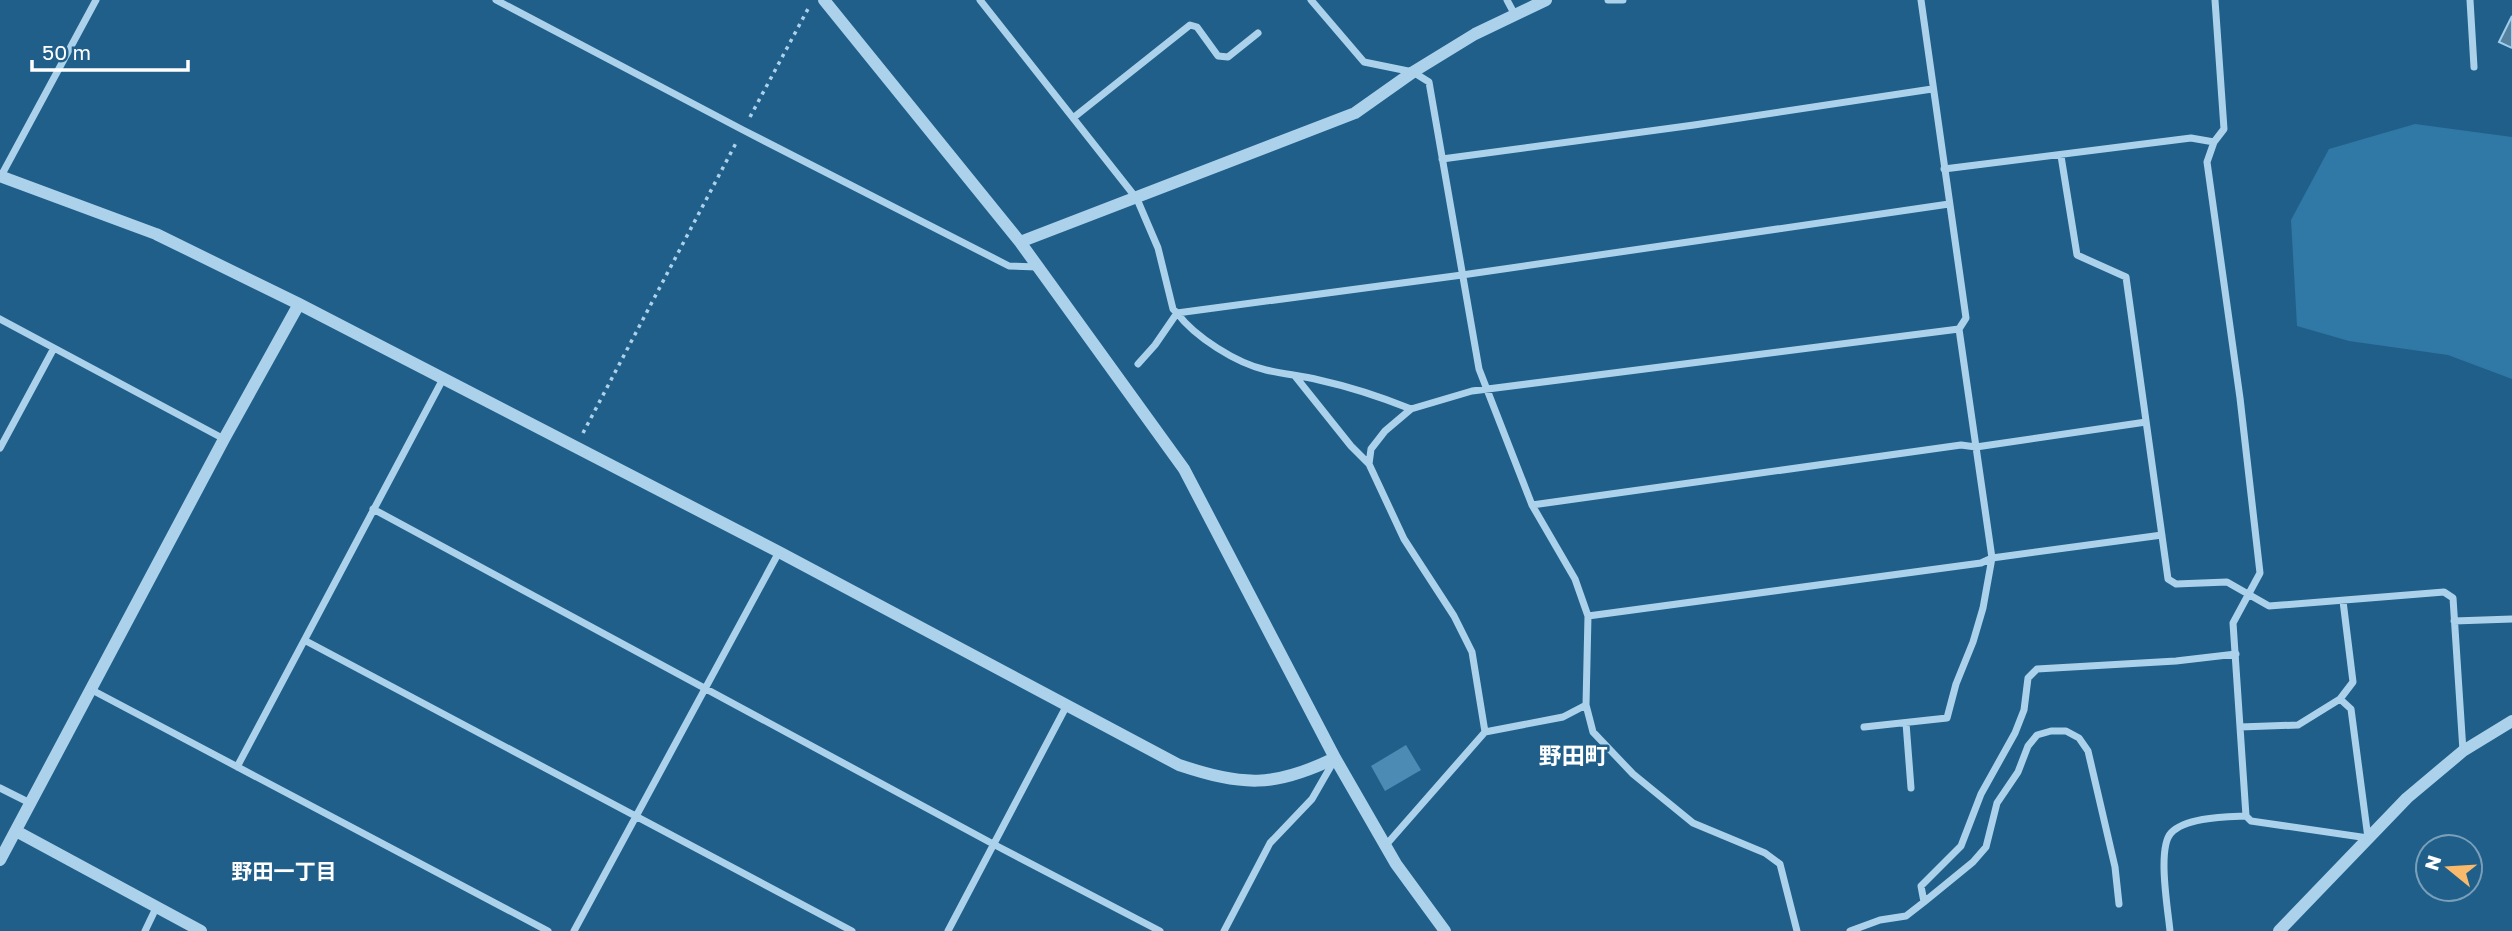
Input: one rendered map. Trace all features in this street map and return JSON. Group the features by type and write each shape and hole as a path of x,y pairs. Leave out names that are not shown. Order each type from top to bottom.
{"street":[{"path":"96,0 0,176 156,233 299,304 779,552 1179,765 1219,778 1248,782 1284,779 1335,758"},
{"path":"496,0 1009,266 1037,267"},
{"path":"824,0 1020,242 1184,469 1335,758 1396,864 1445,931"},
{"path":"1311,0 1364,62 1413,72 1429,82 1479,369 1532,505 1576,579 1588,616 1586,705 1593,732 1633,774 1693,823 1765,853 1780,864 1797,931"},
{"path":"1507,0 1515,15"},
{"path":"1020,242 1355,113 1413,72 1475,34 1546,0"},
{"path":"1608,0 1623,0"},
{"path":"1864,727 1947,718 1983,608 1992,558 1959,329 1966,318 1921,0"},
{"path":"2215,0 2224,129 2214,142 2207,162 2240,398 2260,573 2233,623 2246,816 2251,821 2368,838"},
{"path":"2470,0 2474,67"},
{"path":"981,1 1138,198 1158,248 1174,309 1190,329 1237,359 1263,369 1361,391 1411,409"},
{"path":"1073,118 1190,26 1197,27 1218,56 1228,57 1258,33"},
{"path":"1442,159 1681,127 1932,89"},
{"path":"1944,170 2191,138 2214,142"},
{"path":"2061,156 2077,255 2126,277 2168,579 2176,584 2227,582 2269,606 2444,592 2453,598 2463,751"},
{"path":"1138,364 1177,313 1462,275 1949,204"},
{"path":"0,860 224,439 299,304"},
{"path":"0,319 224,439"},
{"path":"1369,464 1371,449 1385,431 1411,409 1472,391 1959,329"},
{"path":"0,448 54,348"},
{"path":"1294,375 1351,446 1369,464 1404,539 1454,616 1472,652 1486,732"},
{"path":"237,767 443,379"},
{"path":"1532,505 2146,422"},
{"path":"373,509 995,845 1160,931"},
{"path":"1588,616 1981,563 1992,558 2162,534"},
{"path":"574,931 779,552"},
{"path":"2240,727 2298,725 2340,699 2353,682 2343,601"},
{"path":"2454,621 2512,619"},
{"path":"306,641 852,931"},
{"path":"1924,902 1921,887 1961,846 1981,794 2015,733 2024,710 2028,678 2037,669 2151,663 2235,654"},
{"path":"92,690 548,931"},
{"path":"2340,699 2351,709 2368,838"},
{"path":"948,931 1068,705"},
{"path":"1386,845 1486,732 1563,717 1586,705"},
{"path":"2279,931 2407,798 2463,751 2512,720"},
{"path":"1906,723 1911,788"},
{"path":"1850,931 1880,920 1906,916 1973,862 1986,848 1997,803 2018,772 2028,746 2037,735 2052,731 2066,731 2079,738 2088,751 2115,867 2119,904"},
{"path":"1224,931 1270,843 1312,799 1335,758"},
{"path":"0,788 30,803"},
{"path":"2170,931 2165,852 2169,835 2179,826 2213,818 2246,816"},
{"path":"16,831 201,931"},
{"path":"145,931 156,908"}],"path":[{"path":"576,447 812,0"}],"shaded area":[{"path":"2512,16 2512,48 2499,42"},
{"path":"2415,124 2512,137 2512,379 2448,355 2349,341 2297,326 2291,220 2329,149"}],"building":[{"path":"1406,745 1421,770 1385,791 1371,766"}],"district":[{"name":"野田町","path":"1573,755"},
{"name":"野田一丁目","path":"284,871"}]}
